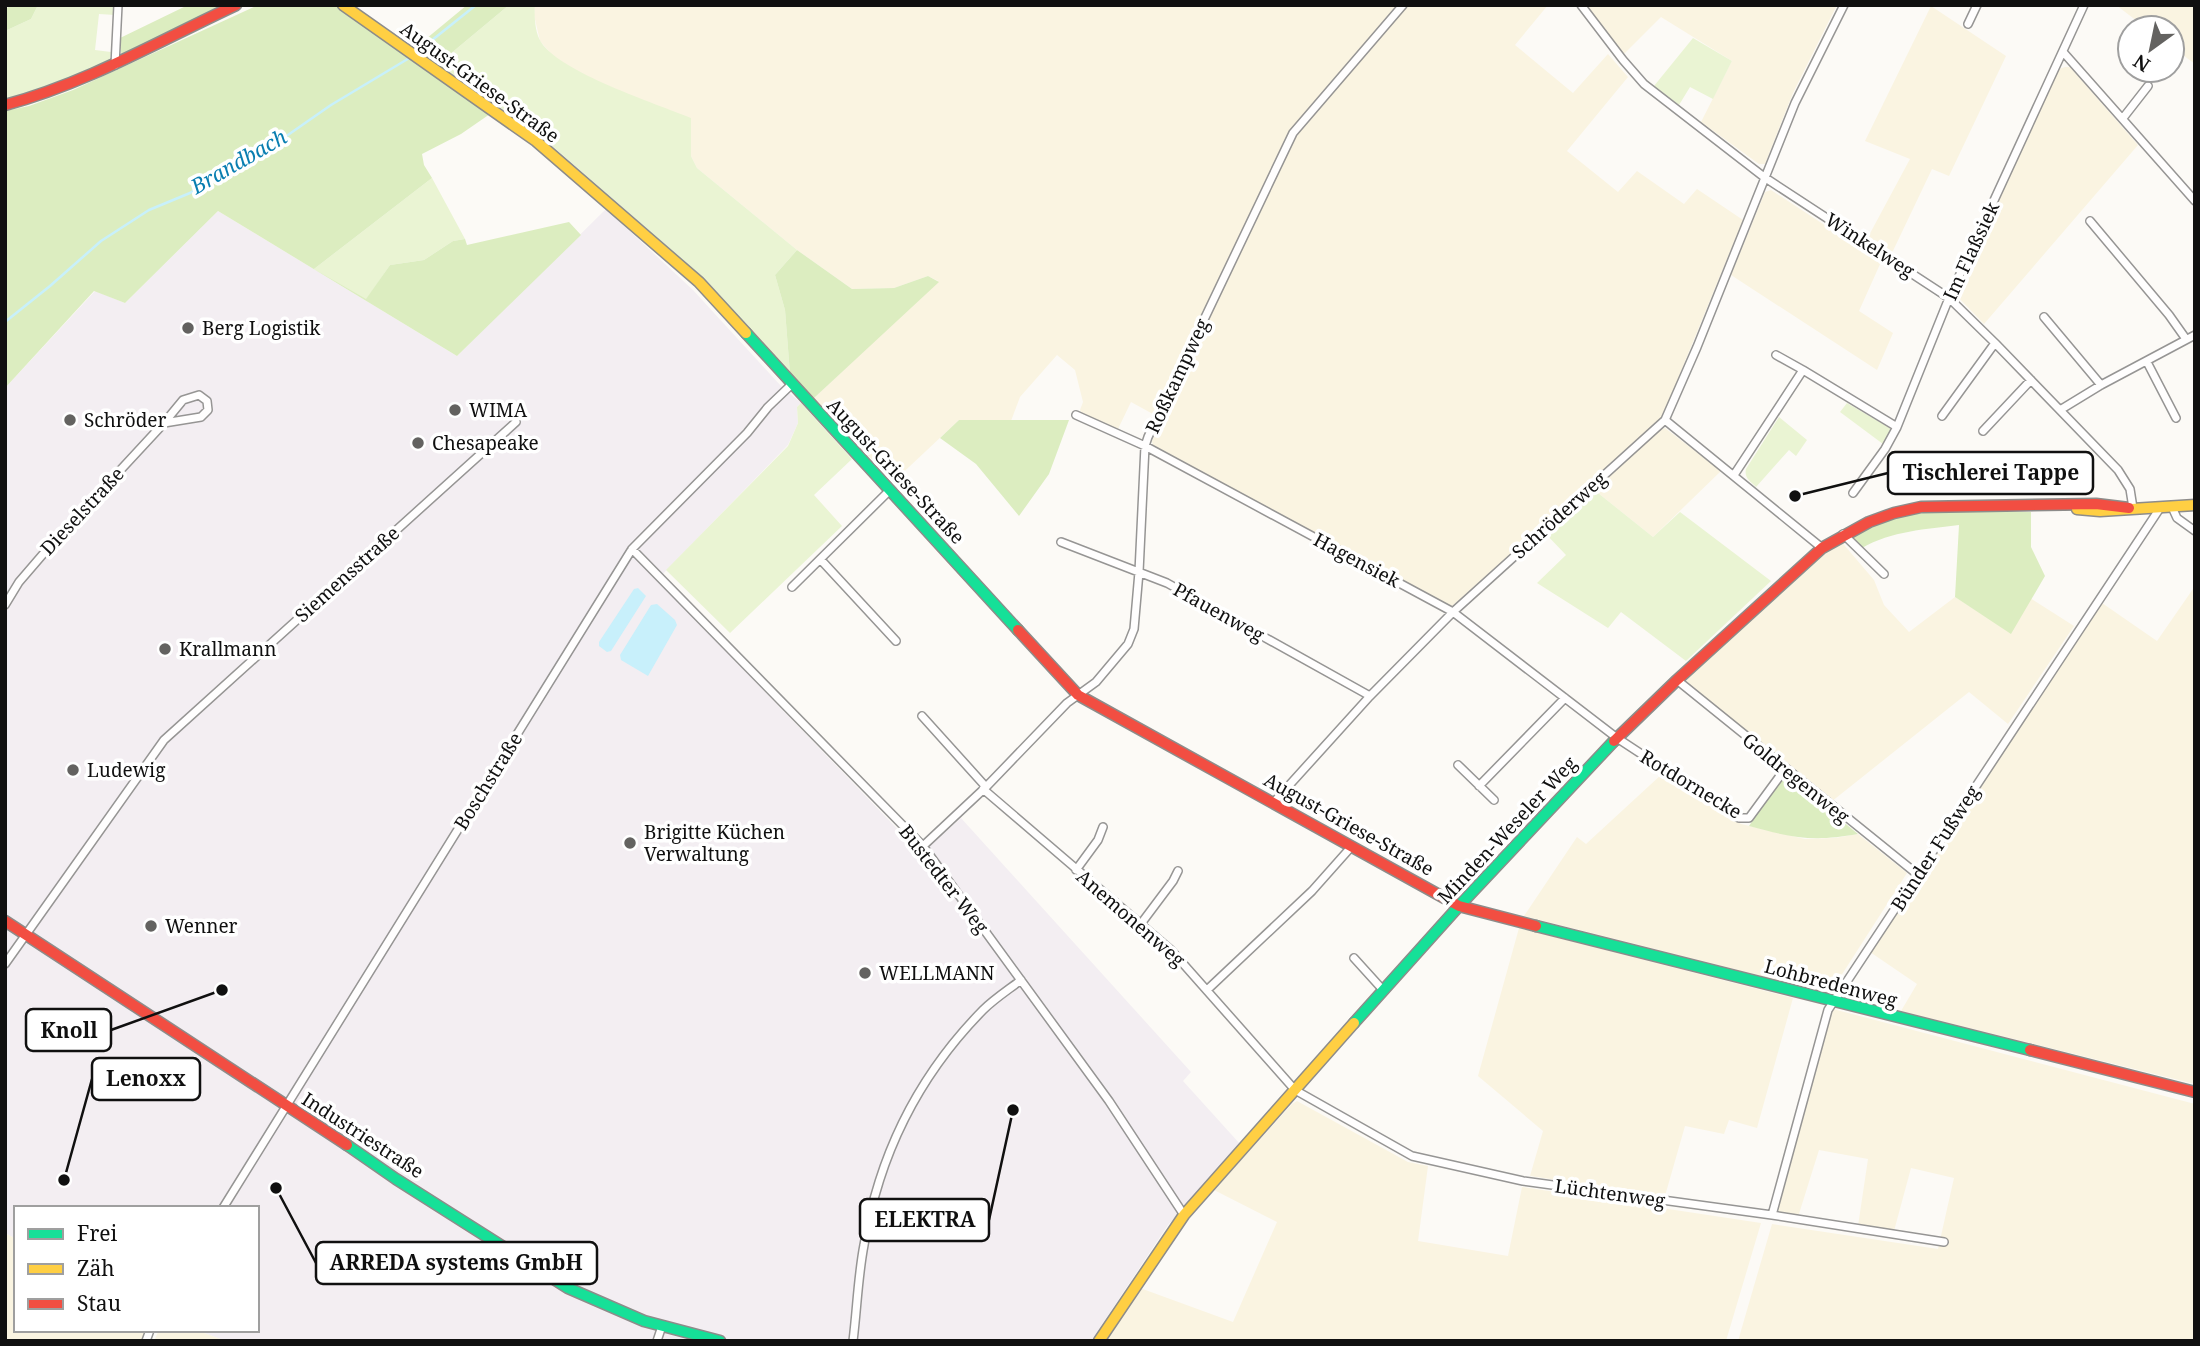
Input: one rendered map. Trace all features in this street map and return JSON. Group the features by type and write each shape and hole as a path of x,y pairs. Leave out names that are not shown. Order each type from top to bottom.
{"street":[{"path":"115,65 118,5"},
{"path":"5,105 48,93 115,65 236,5"},
{"name":"August-Griese-Straße","path":"343,5 536,141 699,282 1078,695 1459,906"},
{"name":"Roßkampweg","path":"923,846 1067,703 1096,682 1128,644 1134,629 1139,572 1145,446 1153,426 1293,133 1403,5"},
{"name":"Winkelweg","path":"1581,5 1644,84 1764,177 1949,298 1996,343 2122,475 2130,489 2131,508"},
{"name":"Schröderweg","path":"1274,802 1452,611 1665,420 1795,103 1844,5"},
{"path":"1968,24 1977,5"},
{"name":"Im Flaßsiek","path":"1853,493 1885,449 1897,427 1949,298 2084,5"},
{"path":"2064,53 2195,201"},
{"path":"2123,118 2148,86"},
{"path":"2090,221 2186,339"},
{"path":"2044,317 2101,385"},
{"path":"2060,410 2195,335"},
{"path":"1942,416 1996,343"},
{"path":"1776,355 1897,427"},
{"path":"2147,362 2176,418"},
{"path":"1734,475 1804,370"},
{"path":"1983,431 2031,380"},
{"name":"Boschstraße","path":"224,1206 632,550 792,384"},
{"name":"Dieselstraße","path":"5,605 19,582 50,546 183,400 198,395 207,401 208,410 201,417 164,422"},
{"name":"Hagensiek","path":"1076,415 1145,446 1452,611 1617,738"},
{"path":"1665,420 1822,548"},
{"name":"Siemensstraße","path":"5,964 164,740 516,422"},
{"path":"792,587 890,490"},
{"name":"Minden-Weseler Weg","path":"1099,1341 1184,1214 1459,906 1617,738 1676,680 1822,548 1870,520 1921,507 2046,506 2100,511 2195,505"},
{"name":"Bünder Fußweg","path":"1772,1215 1828,1010 2160,508"},
{"path":"2172,508 2177,518 2195,531"},
{"path":"1843,534 1884,574"},
{"name":"Pfauenweg","path":"1061,542 1167,583 1370,696"},
{"name":"Bustedter Weg","path":"632,550 923,846 1109,1101 1184,1214"},
{"path":"821,559 896,641"},
{"name":"Goldregenweg","path":"1676,680 1917,874"},
{"path":"1479,786 1565,698"},
{"name":"Anemonenweg","path":"922,716 984,788 1171,950 1295,1090"},
{"name":"Rotdornecke","path":"1617,738 1740,818 1749,818 1785,769"},
{"path":"1458,765 1494,800"},
{"path":"1076,870 1098,840 1103,827"},
{"path":"1207,990 1312,891 1352,846"},
{"path":"1140,925 1178,871"},
{"name":"Lohbredenweg","path":"1459,906 2195,1093"},
{"name":"Industriestraße","path":"5,921 396,1179 568,1288 625,1315 720,1341"},
{"path":"1354,958 1383,990"},
{"path":"853,1341 864,1246 879,1182 895,1137 913,1100 959,1036 985,1008 1021,980"},
{"name":"Lüchtenweg","path":"1295,1090 1412,1156 1523,1181 1944,1242"},
{"path":"657,1341 662,1326"}],"shaded area":[{"path":"535,5 1548,5 1515,45 1573,93 1608,54 1628,77 1567,151 1618,192 1637,171 1684,204 1697,189 1743,220 1661,420 1451,607 1153,445 1152,441 1162,419 1131,402 1117,431 1083,415 1080,410 1083,402 1075,370 1057,355 1020,397 1011,421 959,420 893,482 814,398 938,281 928,276 894,288 852,289 797,250 697,168 691,156 553,56 540,41 534,15"},
{"path":"1584,5 1837,5 1793,93 1765,164 1759,164 1701,122 1732,61 1661,17 1621,57"},
{"path":"2116,5 2195,5 2195,64 2186,57 2186,14 2128,14"},
{"path":"1931,6 2006,56 1949,176 1932,169 1891,255 1867,239 1910,159 1865,141"},
{"path":"2070,67 2138,145 1984,324 1957,296 1957,286 2059,69"},
{"path":"1771,190 1881,262 1859,311 1893,333 1877,370 1731,275 1765,192"},
{"path":"606,209 693,290 781,386 801,403 797,407 798,423 788,445 657,580 910,842 934,842 961,818 1191,1072 1183,1081 1240,1144 1168,1225 1091,1341 226,1341 201,1332 259,1332 259,1206 14,1206 14,1238 5,1233 5,388 95,291 125,303 218,211 457,356"},
{"path":"1665,428 1721,471 1653,537 1593,489 1658,431"},
{"path":"1839,539 1874,580 1884,605 1909,632 1955,597 2011,633 2030,598 2074,626 2008,724 1969,692 1831,802 1688,688 1686,679"},
{"path":"2195,586 2195,1084 1901,1011 1917,984 1870,952 2102,603 2157,641"},
{"path":"1662,774 1741,824 1805,839 1858,834 1907,873 1830,993 1524,916 1577,837 1586,844"},
{"path":"1519,928 1793,998 1757,1128 1729,1120 1724,1134 1685,1126 1665,1196 1530,1176 1543,1131 1478,1076"},
{"path":"1833,1009 2195,1104 2195,1341 1738,1341 1772,1224 1938,1249 1954,1178 1911,1168 1894,1231 1858,1226 1868,1159 1819,1150 1798,1217 1779,1212 1778,1207"},
{"path":"1297,1101 1408,1162 1428,1166 1418,1241 1508,1256 1522,1187 1761,1223 1726,1341 1106,1341 1140,1288 1233,1322 1277,1222 1214,1190"},
{"path":"5,1233 14,1238 14,1332 146,1332 142,1341 5,1341"},
{"path":"158,1332 201,1332 226,1341 154,1341"}],"green space":[{"path":"12,5 38,5 31,19 5,31 5,9"},
{"path":"38,5 116,5 115,15 99,14 95,50 111,52 109,62 26,96 5,99 5,31 31,19"},
{"path":"188,5 221,5 122,56 118,39"},
{"path":"258,5 335,5 490,114 461,134 422,154 424,165 432,178 314,269 366,299 390,265 424,260 453,241 465,239 467,245 569,222 581,235 457,356 218,211 125,303 94,291 5,388 5,111 29,106 73,90"},
{"path":"467,5 509,5 437,65 415,48"},
{"path":"509,5 535,5 535,24 541,42 568,65 610,86 691,118 691,156 697,168 797,250 775,275 785,310 790,374 706,280 535,131 437,65"},
{"path":"1693,38 1732,61 1713,99 1690,87 1679,105 1654,86"},
{"path":"432,178 465,239 453,241 424,260 390,265 366,300 314,269"},
{"path":"797,250 852,289 894,288 928,276 939,282 814,398 790,374 785,310 775,275"},
{"path":"801,403 852,459 814,495 842,526 730,633 666,570 788,446 798,423 797,407"},
{"path":"1847,403 1893,430 1883,444 1840,412"},
{"path":"1779,417 1807,440 1796,456 1789,450 1756,487 1747,477 1746,469"},
{"path":"959,420 1069,420 1049,474 1019,516 976,464 940,438"},
{"path":"1593,489 1653,537 1680,512 1771,581 1686,661 1621,612 1608,628 1537,583 1566,555 1543,531"},
{"path":"1960,510 2031,512 2031,547 2045,576 2011,634 1955,597 1959,525 1897,534 1862,548 1850,535 1904,516"},
{"path":"1791,779 1858,834 1803,838 1749,826 1780,781"}],"water":[{"path":"638,588 646,596 611,651 607,652 599,646 599,642 634,589"},
{"path":"657,604 677,625 648,676 621,660 620,655 651,605"}],"waterway":[{"name":"Brandbach","path":"416,53 476,5"},
{"name":"Brandbach","path":"5,322 101,241 149,210 190,193 246,157 285,137 331,105 411,57"}],"traffic: fast":[{"path":"746,333 1018,630"},
{"path":"1354,1023 1459,906 1614,741"},
{"path":"1536,926 2030,1050"},
{"path":"347,1145 568,1288 644,1321 720,1341"}],"traffic: slow":[{"path":"343,5 536,141 699,282 746,333"},
{"path":"2077,509 2100,511 2195,505"},
{"path":"1099,1341 1184,1215 1354,1023"}],"traffic: jam":[{"path":"5,105 94,73 236,5"},
{"path":"1614,741 1822,548 1869,522 1921,507 2096,504 2129,508"},
{"path":"1018,630 1078,695 1459,906 1536,926"},
{"path":"5,921 347,1145"},
{"path":"2030,1050 2195,1092"}],"place":[{"name":"Berg Logistik","path":"188,328"},
{"name":"WIMA","path":"455,410"},
{"name":"Schröder","path":"70,420"},
{"name":"Chesapeake","path":"418,443"},
{"name":"Tischlerei Tappe","path":"1795,496"},
{"name":"Krallmann","path":"165,649"},
{"name":"Ludewig","path":"73,770"},
{"name":"Brigitte Küchen Verwaltung","path":"630,843"},
{"name":"Wenner","path":"151,926"},
{"name":"WELLMANN","path":"865,973"},
{"name":"Knoll","path":"222,990"},
{"name":"ELEKTRA","path":"1013,1110"},
{"name":"Lenoxx","path":"64,1180"},
{"name":"ARREDA systems GmbH","path":"276,1188"}]}
